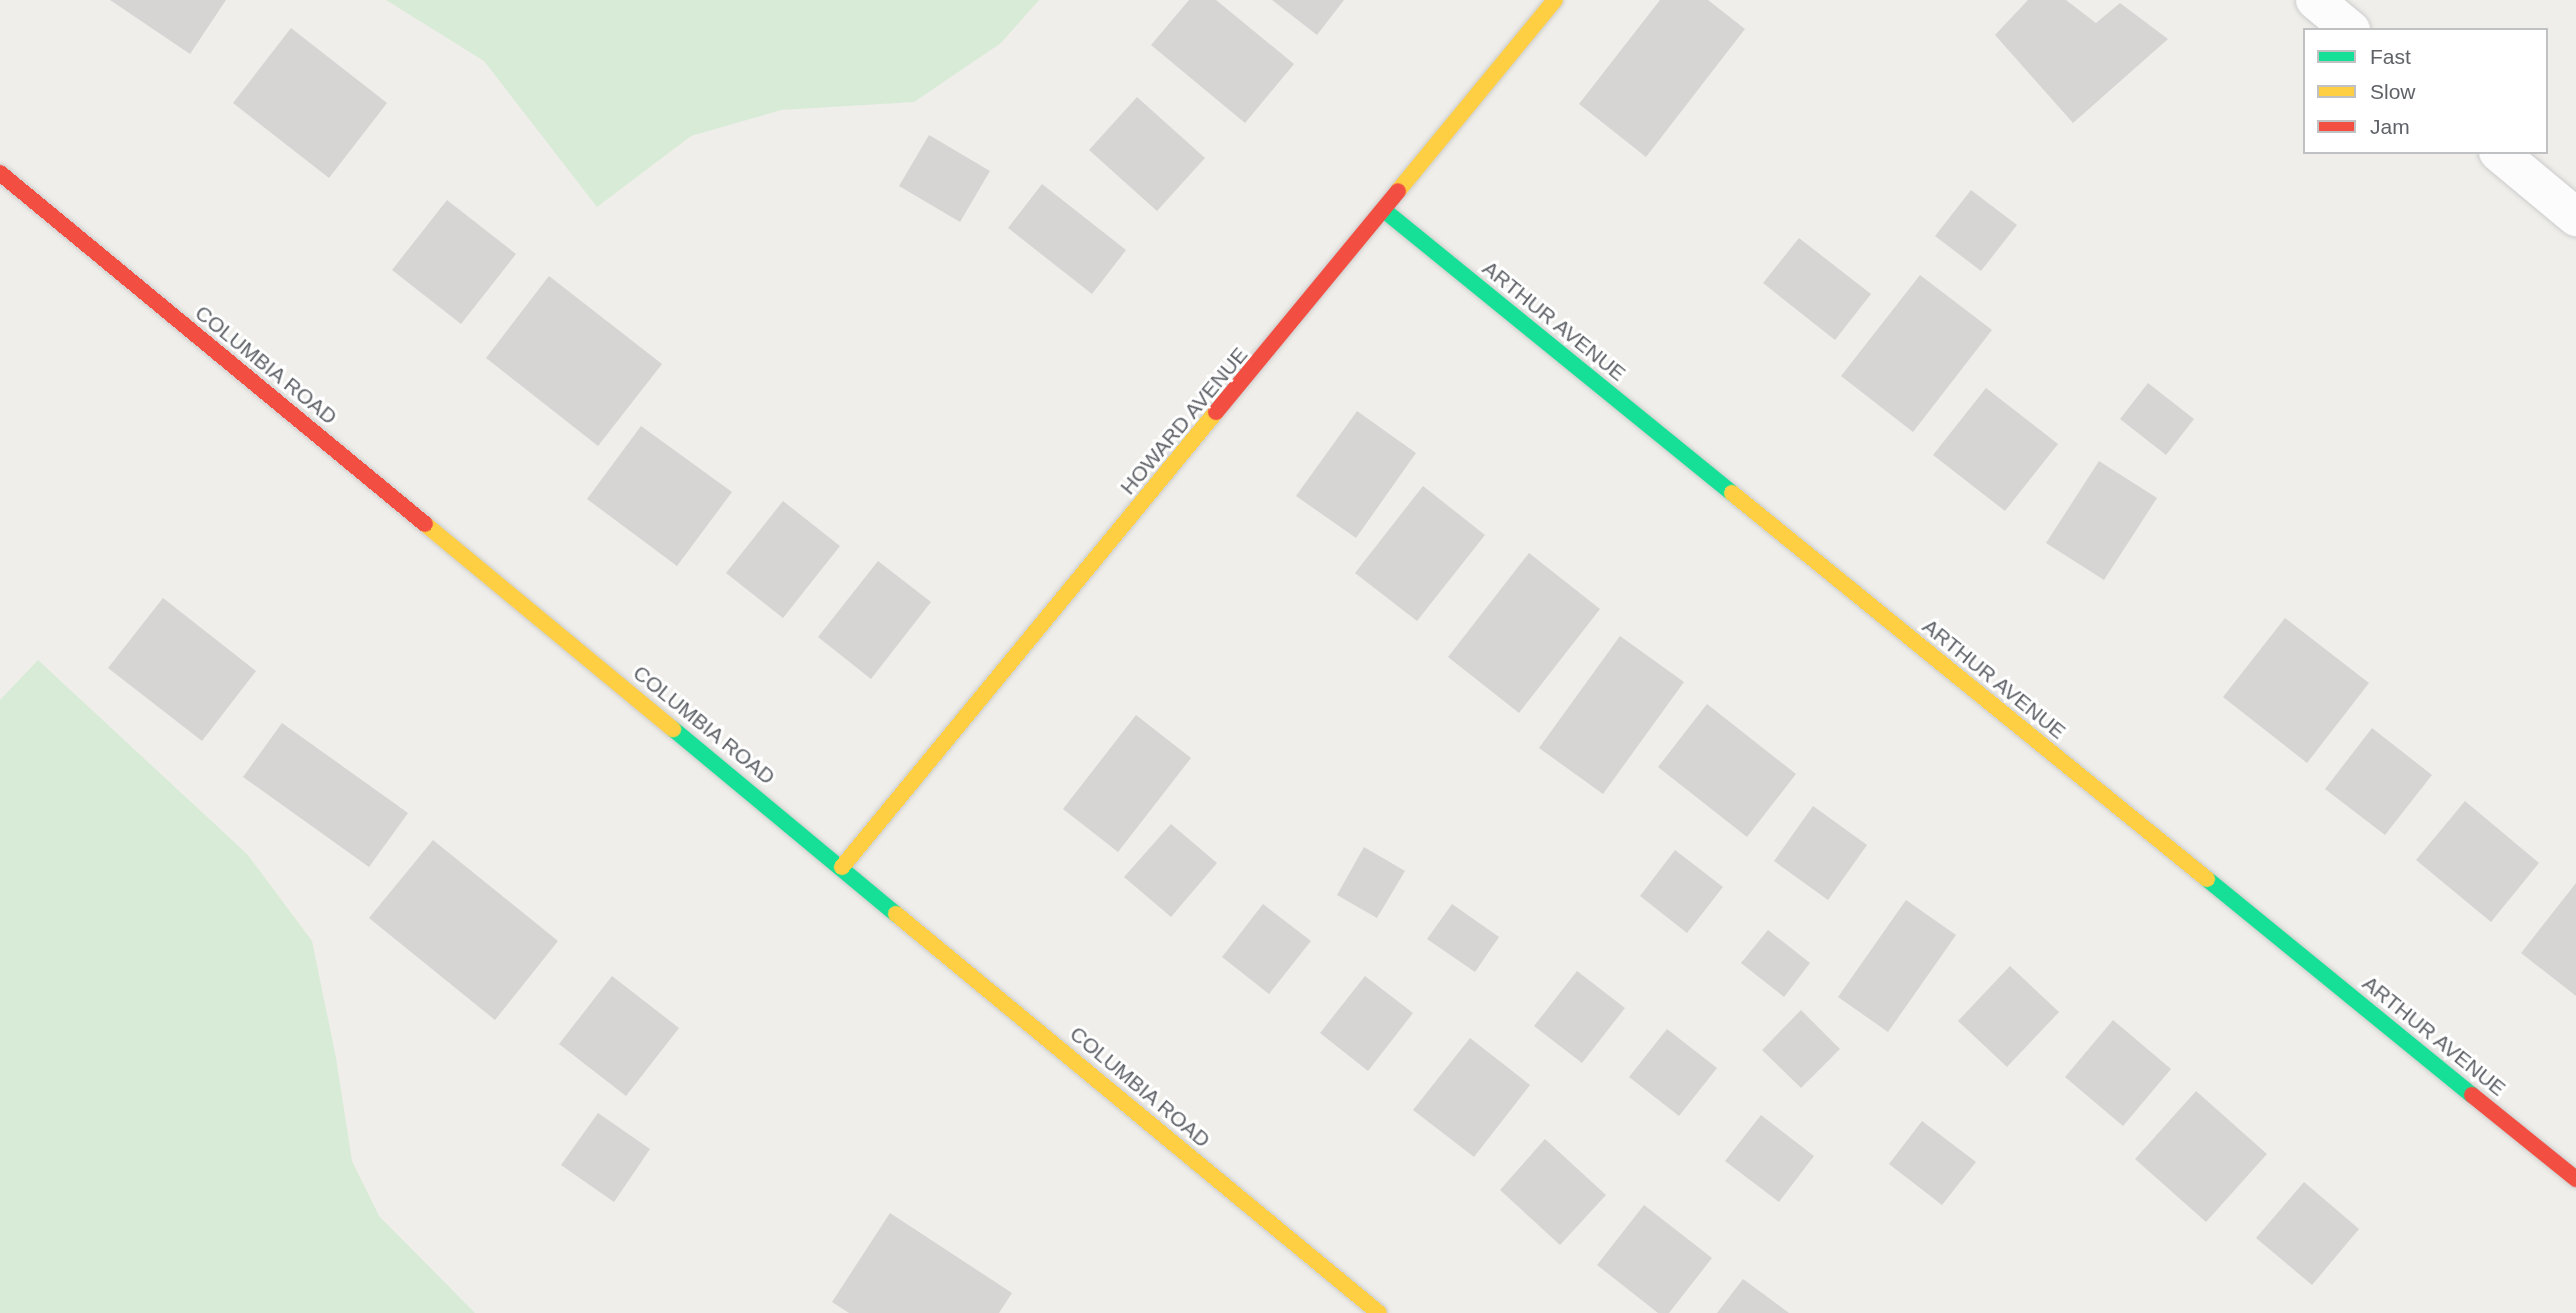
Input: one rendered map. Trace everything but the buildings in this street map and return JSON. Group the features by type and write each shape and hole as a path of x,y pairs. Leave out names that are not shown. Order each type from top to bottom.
{"street":[{"name":"HOWARD AVENUE","path":"842,867 1385,211 1555,0"},
{"path":"2315,0 2349,28"},
{"path":"2500,154 2576,217"},
{"name":"COLUMBIA ROAD","path":"0,173 1379,1313"},
{"name":"ARTHUR AVENUE","path":"1385,211 2576,1179"}],"green space":[{"path":"386,0 1039,0 1001,43 914,102 781,110 691,136 597,207 484,61"},
{"path":"38,660 247,854 312,941 336,1058 352,1161 379,1216 475,1313 0,1313 0,700"}],"traffic: fast":[{"path":"1385,211 1732,493"},
{"path":"673,729 896,914"},
{"path":"2207,879 2472,1095"}],"traffic: slow":[{"path":"1398,191 1555,0"},
{"path":"842,867 1216,412"},
{"path":"1732,493 2207,879"},
{"path":"425,524 673,729"},
{"path":"896,914 1379,1313"}],"traffic: jam":[{"path":"0,173 425,524"},
{"path":"1216,412 1398,191"},
{"path":"2472,1095 2576,1179"}]}
